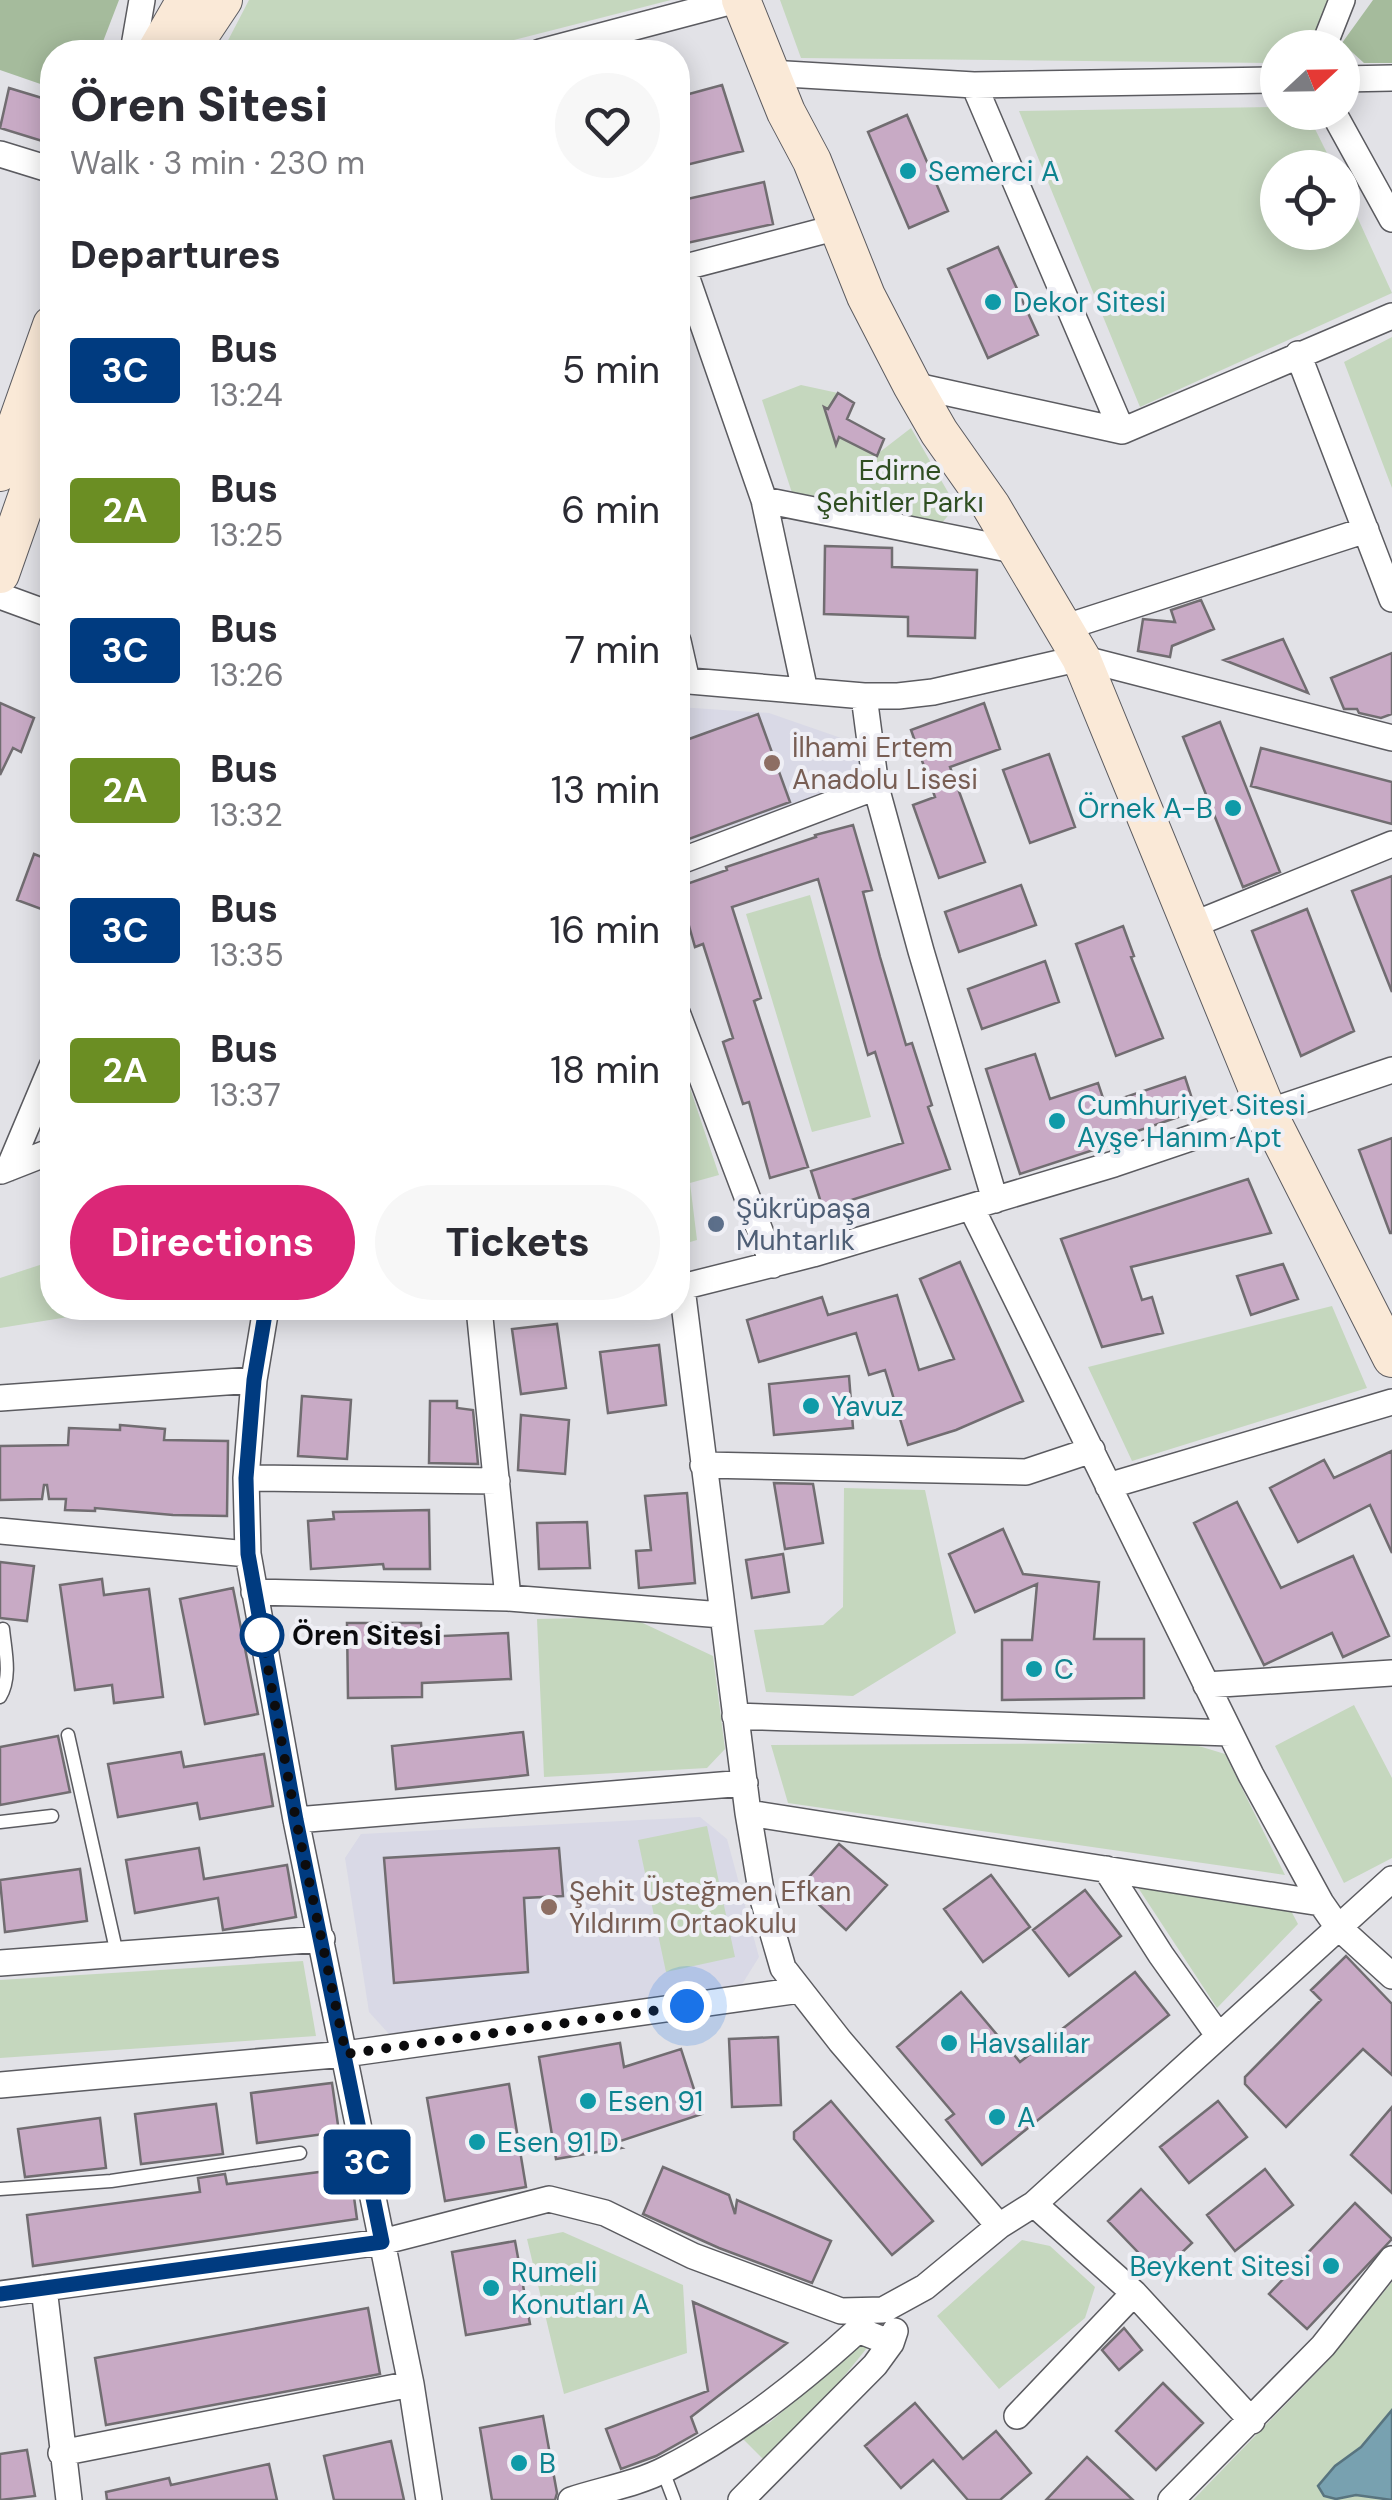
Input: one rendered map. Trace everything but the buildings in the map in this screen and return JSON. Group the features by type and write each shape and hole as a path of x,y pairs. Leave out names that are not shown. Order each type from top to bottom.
{"main road":[{"path":"163,40 186,0"},
{"path":"199,40 223,0"},
{"path":"739,0 812,161 866,296 912,385 1018,550 1072,643 1268,1114 1392,1358"},
{"path":"0,472 40,358"},
{"path":"0,574 40,464"}],"street":[{"path":"135,40 142,0"},
{"path":"586,40 739,0"},
{"path":"1330,30 1342,0"},
{"path":"769,73 974,85 1260,80"},
{"path":"1360,79 1392,78"},
{"path":"974,85 1122,431"},
{"path":"1343,130 1392,219"},
{"path":"0,154 40,166"},
{"path":"690,265 838,227"},
{"path":"690,296 764,500 805,691"},
{"path":"912,385 1122,431 1392,316"},
{"path":"1298,354 1392,599"},
{"path":"764,500 1018,550"},
{"path":"690,682 864,696 932,692 1072,643 1366,530"},
{"path":"0,596 40,611"},
{"path":"1072,643 1392,738"},
{"path":"864,696 876,787 983,1204 1108,1486 1230,1732 1321,1903 1337,1926 1392,1976"},
{"path":"690,857 876,787"},
{"path":"1190,926 1392,844"},
{"path":"690,1047 773,1265"},
{"path":"690,1286 983,1204 1268,1114 1392,1070"},
{"path":"4,1170 40,1092"},
{"path":"4,1170 40,1156"},
{"path":"264,1320 254,1380 246,1478 248,1554 296,1820 411,2384 429,2500"},
{"path":"480,1320 508,1598"},
{"path":"684,1320 748,1814 762,1896 783,1968 998,2226"},
{"path":"0,1398 254,1380"},
{"path":"1108,1486 1392,1402"},
{"path":"704,1465 1026,1472 1092,1450"},
{"path":"246,1478 497,1480"},
{"path":"0,1531 248,1554"},
{"path":"254,1592 508,1598 722,1615"},
{"path":"1206,1685 1392,1673"},
{"path":"736,1716 1230,1732"},
{"path":"296,1820 746,1783"},
{"path":"748,1814 1321,1903"},
{"path":"1106,1869 1161,1956 1218,2035"},
{"path":"1,2287 44,2288 382,2242 549,2199 606,2214 693,2256 842,2311 883,2310 925,2287 998,2226 1034,2204 1392,1878"},
{"path":"0,1963 322,1938"},
{"path":"0,2085 346,2054 800,1990"},
{"path":"1034,2204 1134,2292 1252,2421"},
{"path":"1171,2500 1324,2346 1392,2259"},
{"path":"44,2288 69,2500"},
{"path":"1017,2416 1134,2292"},
{"path":"741,2500 875,2366 892,2343 898,2322 883,2310"},
{"path":"571,2500 662,2471 729,2433 816,2369 858,2330 892,2343"},
{"path":"61,2452 411,2384"}],"lane":[{"path":"0,1697 7,1665 4,1628"},
{"path":"68,1735 117,1954"},
{"path":"0,1822 52,1816"},
{"path":"0,2189 111,2181 300,2154"},
{"path":"662,2471 674,2500"}],"shaded area":[{"name":"İlhami Ertem Anadolu Lisesi","path":"690,708 769,713 867,747 867,779 690,841"},
{"name":"Şehit Üsteğmen Efkan Yıldırım Ortaokulu","path":"700,1817 727,1839 759,1957 741,1986 389,2034 369,2012 345,1858 361,1834"}],"green space":[{"path":"0,0 119,0 104,40 40,40 40,84 0,70"},
{"path":"249,0 671,0 514,40 228,40"},
{"path":"780,0 1331,0 1319,30 1260,30 1260,63 801,58"},
{"path":"1373,0 1392,0 1392,63 1364,63 1360,59 1360,30 1351,30"},
{"path":"1260,107 1260,130 1316,130 1326,150 1260,150 1260,250 1360,250 1360,223 1392,293 1140,407 1019,111"},
{"path":"1392,337 1392,488 1344,362"},
{"name":"Edirne Şehitler Parkı","path":"801,385 838,393 826,412 876,455 911,428 956,506 932,535 792,493 762,400"},
{"path":"810,895 871,1117 812,1132 746,914"},
{"path":"690,1088 719,1175 690,1183"},
{"path":"690,1183 697,1240 690,1242"},
{"path":"40,1265 40,1320 50,1320 0,1328 0,1278"},
{"path":"1332,1306 1367,1388 1132,1461 1088,1367"},
{"path":"844,1488 925,1490 956,1633 853,1696 766,1692 754,1630 823,1625 843,1607"},
{"path":"630,1617 713,1656 725,1749 707,1768 544,1777 537,1619"},
{"path":"1354,1705 1392,1778 1392,1858 1344,1883 1275,1746"},
{"path":"1189,1743 1225,1754 1285,1875 788,1803 771,1745"},
{"path":"707,1826 735,1957 666,1972 638,1840"},
{"path":"1135,1883 1289,1907 1298,1924 1217,2008"},
{"path":"303,1961 316,2036 0,2058 0,1980"},
{"path":"563,2232 683,2285 687,2353 564,2394 527,2239"},
{"path":"1022,2240 1050,2246 1095,2287 1085,2318 999,2389 937,2316"},
{"path":"1392,2282 1392,2500 1193,2500 1325,2364"},
{"path":"868,2339 871,2343 790,2443 766,2462 741,2437 769,2423"}],"water":[{"path":"1392,2410 1392,2500 1324,2496 1318,2486 1335,2466 1361,2447"}],"bus line":[{"name":"3C","path":"0,2294 382,2242 296,1820 248,1554 246,1478 254,1380 264,1320"}],"place":[{"name":"Semerci A","path":"908,171"},
{"name":"Dekor Sitesi","path":"993,302"},
{"name":"İlhami Ertem Anadolu Lisesi","path":"772,763"},
{"name":"Örnek A-B","path":"1233,808"},
{"name":"Cumhuriyet Sitesi Ayşe Hanım Apt","path":"1057,1121"},
{"name":"Şükrüpaşa Muhtarlık","path":"716,1224"},
{"name":"Yavuz","path":"811,1406"},
{"name":"Ören Sitesi","path":"262,1635"},
{"name":"C","path":"1034,1669"},
{"name":"Şehit Üsteğmen Efkan Yıldırım Ortaokulu","path":"549,1907"},
{"name":"Havsalılar","path":"949,2043"},
{"name":"Esen 91","path":"588,2101"},
{"name":"A","path":"997,2117"},
{"name":"Esen 91 D","path":"477,2142"},
{"name":"Beykent Sitesi","path":"1331,2266"},
{"name":"Rumeli Konutları A","path":"491,2288"},
{"name":"B","path":"519,2463"}],"route":[{"path":"262,1635 296,1820 346,2054 687,2006"}]}
